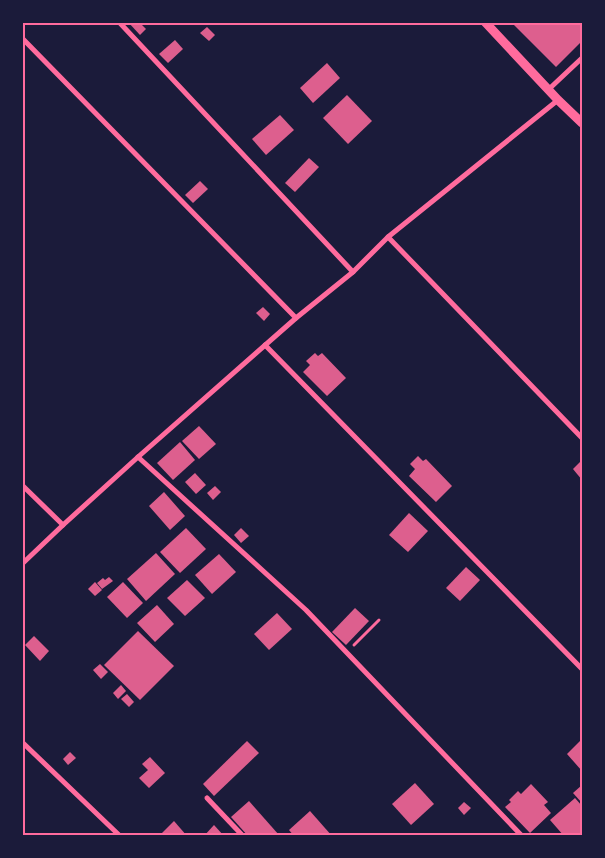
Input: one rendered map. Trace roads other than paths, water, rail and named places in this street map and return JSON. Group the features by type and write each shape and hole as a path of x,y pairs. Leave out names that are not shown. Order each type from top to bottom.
{"street":[{"path":"119,22 353,272"},
{"path":"485,22 548,90 582,122"},
{"path":"22,38 296,318"},
{"path":"548,90 582,58"},
{"path":"22,564 138,457 296,318 353,272 388,237 558,100"},
{"path":"388,237 582,438"},
{"path":"265,345 582,669"},
{"path":"138,457 306,610 522,836"},
{"path":"22,485 63,525"},
{"path":"22,742 120,836"},
{"path":"207,798 243,836"}]}
